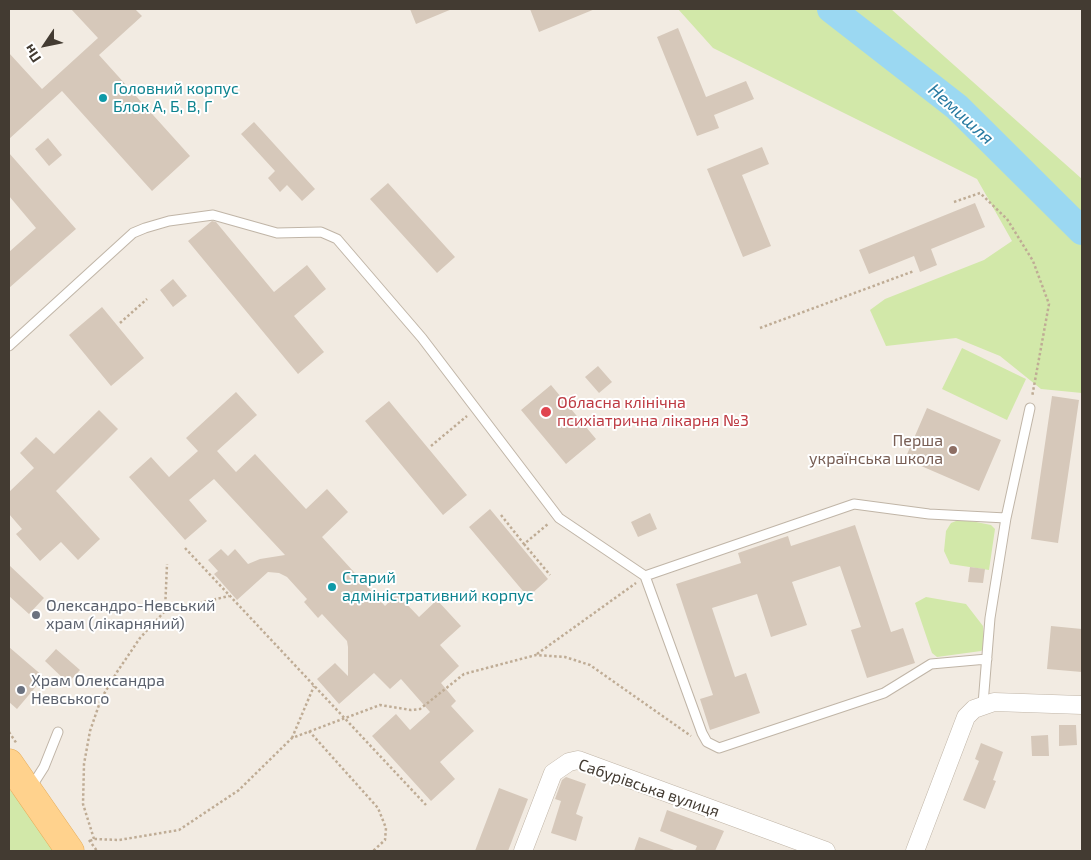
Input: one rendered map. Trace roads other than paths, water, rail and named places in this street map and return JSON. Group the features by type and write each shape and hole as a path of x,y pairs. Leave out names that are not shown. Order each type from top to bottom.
{"main road":[{"path":"9,763 28,791 80,846"}],"street":[{"path":"915,851 966,717 974,709 983,704 994,702 1082,705"},
{"name":"Сабурівська вулиця","path":"523,851 553,773 569,762 578,760 826,851"}],"lane":[{"path":"9,346 133,233 169,221 213,215 277,233 321,232 337,239 422,338 557,516 645,576 706,742 719,748 884,692 931,664 986,660"},
{"path":"983,704 986,660 1006,518 1030,408"},
{"path":"645,576 854,504 929,514 1006,518"},
{"path":"28,791 44,767 58,732"}],"waterway":[{"name":"Немишля","path":"831,9 957,107 1082,231"}],"place":[{"name":"Головний корпус Блок А, Б, В, Г","path":"103,98"},
{"name":"Обласна клінічна психіатрична лікарня №3","path":"546,412"},
{"name":"Перша українська школа","path":"953,450"},
{"name":"Старий адміністративний корпус","path":"332,587"},
{"name":"Олександро-Невський храм (лікарняний)","path":"36,615"},
{"name":"Храм Олександра Невського","path":"21,690"}]}
